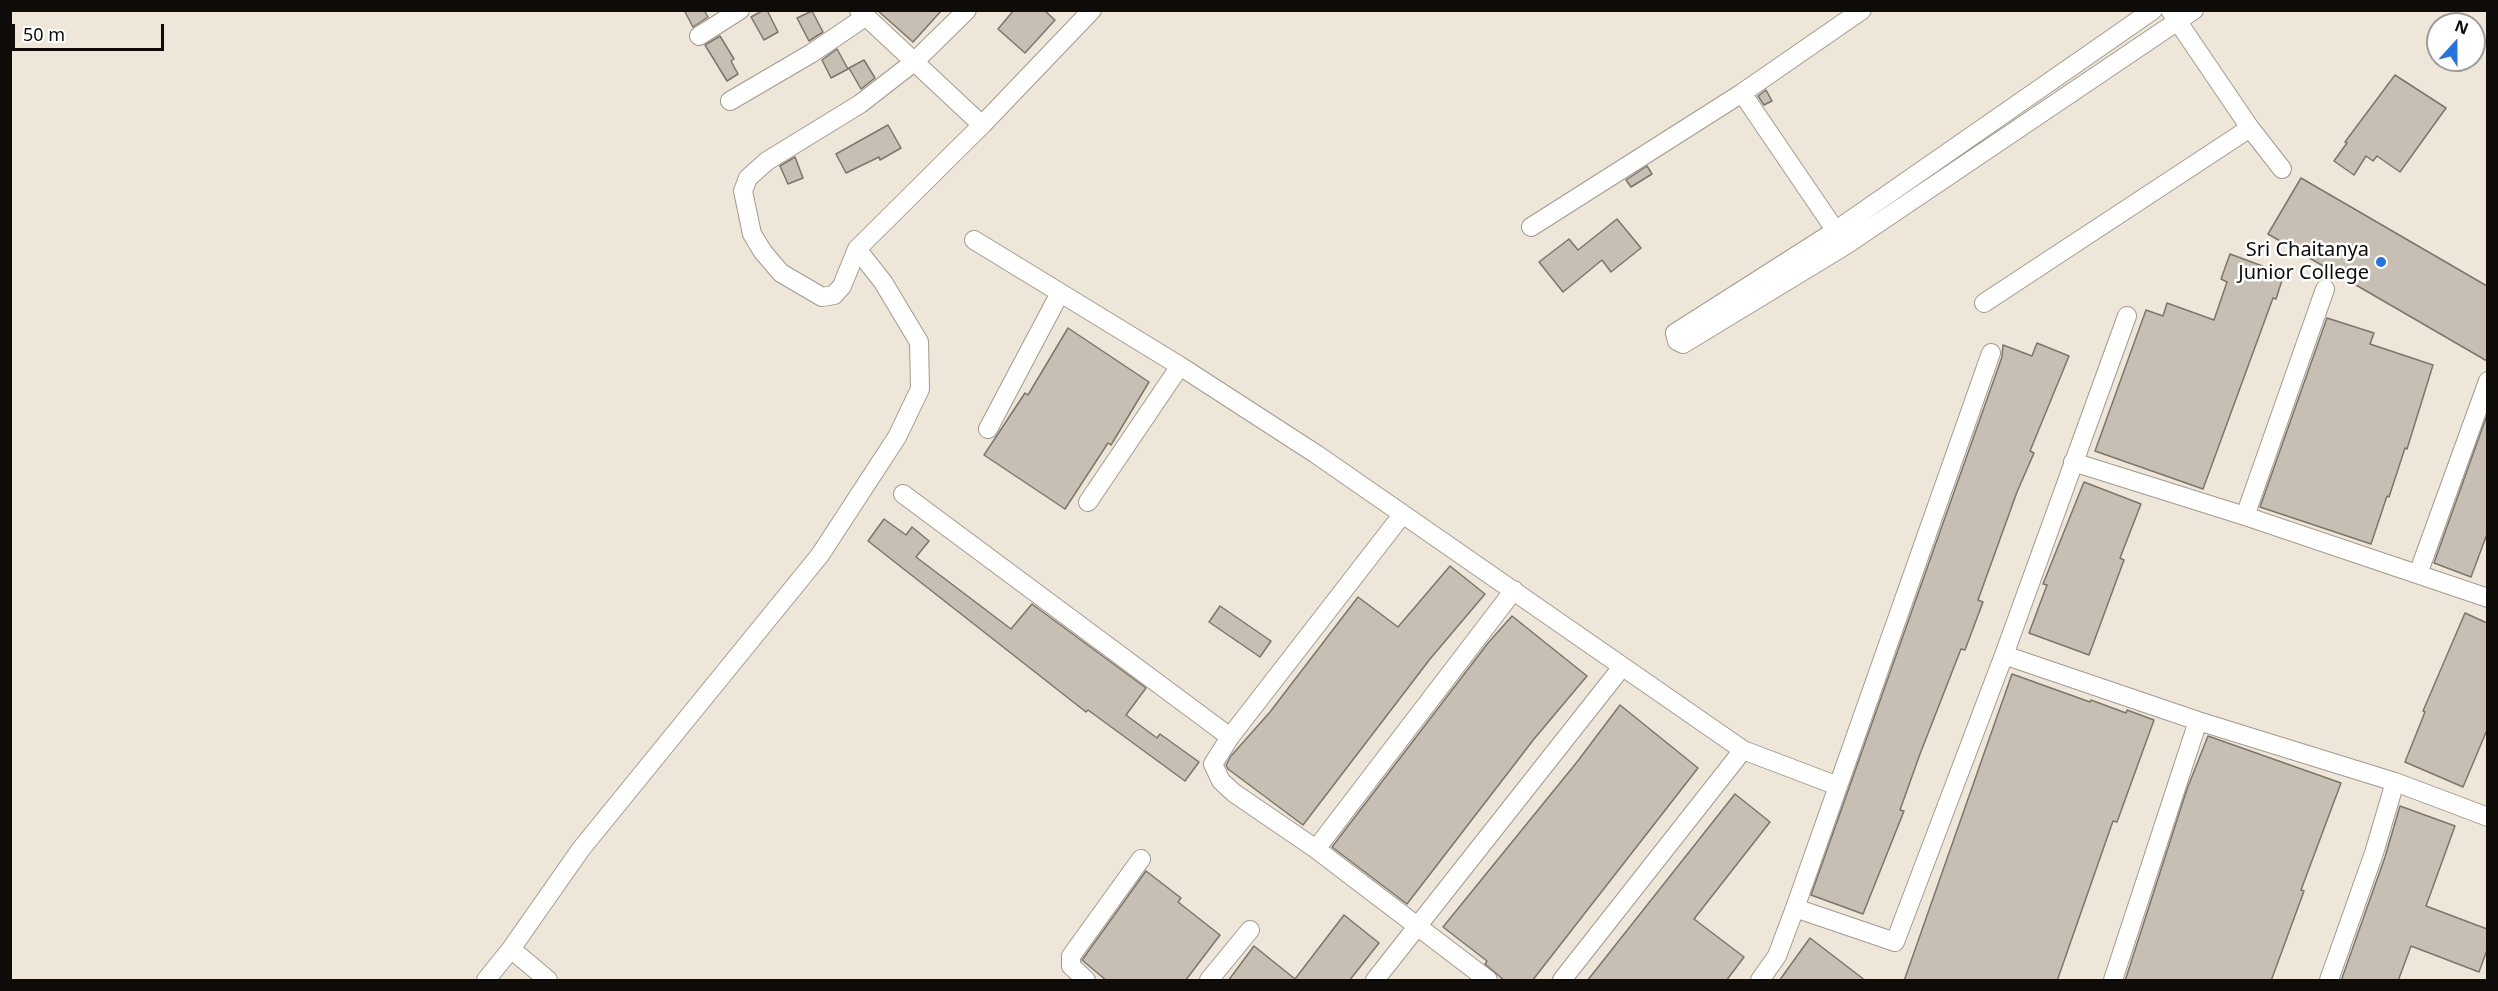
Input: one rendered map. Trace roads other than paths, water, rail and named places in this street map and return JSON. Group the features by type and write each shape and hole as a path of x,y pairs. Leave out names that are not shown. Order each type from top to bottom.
{"street":[{"path":"699,36 740,10"},
{"path":"967,10 914,62 860,105 766,161 748,178 742,191 752,234 763,252 781,273 812,293 822,297 834,295 842,286 857,249 982,125 1092,10"},
{"path":"1531,226 1742,93 1862,10"},
{"path":"2153,10 1841,238 1675,333 1677,341 1683,344 2174,16 2194,10"},
{"path":"730,101 813,53 862,14 982,125"},
{"path":"2174,16 2250,129 2282,169"},
{"path":"1742,93 1841,238"},
{"path":"1984,303 2250,129"},
{"path":"974,240 1180,366 1316,454 1743,750 1838,786"},
{"path":"488,980 581,849 820,555 897,437 920,389 919,342 883,282 857,249"},
{"path":"2245,516 2325,289"},
{"path":"988,429 1060,293"},
{"path":"1796,908 1894,942 2004,655 2127,316"},
{"path":"1760,981 1777,956 1796,908 1991,353"},
{"path":"1088,502 1180,366"},
{"path":"2418,574 2487,381"},
{"path":"2073,462 2245,516 2487,598"},
{"path":"903,494 1230,737"},
{"path":"1402,515 1230,737 1213,764 1221,781 1234,793 1316,849 1488,981"},
{"path":"1316,849 1514,590"},
{"path":"2004,655 2198,721 2395,782 2487,817"},
{"path":"1375,981 1622,667"},
{"path":"2113,981 2198,721"},
{"path":"1562,981 1743,750"},
{"path":"2329,981 2374,853 2395,782"},
{"path":"1086,981 1071,966 1071,956 1141,859"},
{"path":"1209,981 1250,930"},
{"path":"511,949 548,981"}],"place":[{"name":"Sri Chaitanya Junior College","path":"2381,262"}]}
